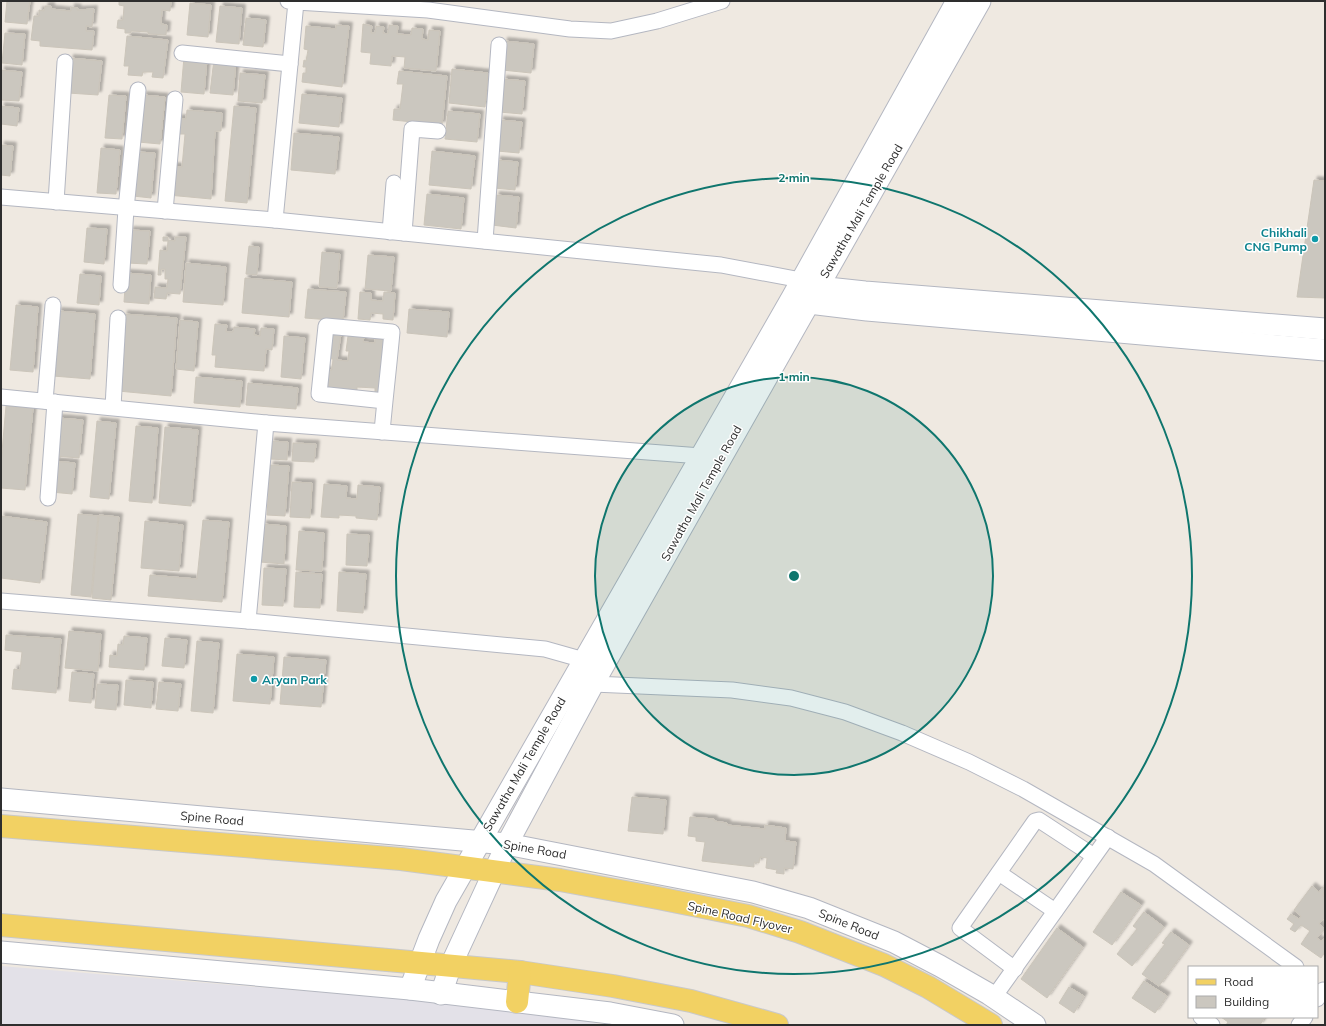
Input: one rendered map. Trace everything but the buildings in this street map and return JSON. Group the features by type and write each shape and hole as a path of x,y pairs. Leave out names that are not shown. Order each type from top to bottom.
{"main road":[{"path":"1,826 401,859 494,872"},
{"name":"Spine Road Flyover","path":"494,872 560,880 658,898 748,916 800,932 884,965 928,987 991,1025"},
{"path":"1,926 520,972 613,986 691,1001 773,1023"},
{"path":"518,1002 520,972"}],"street":[{"path":"276,220 290,64 292,1 428,10 570,28 611,31 658,21 722,1"},
{"name":"Sawatha Mali Temple Road","path":"441,994 451,965 507,844 805,292 957,1"},
{"name":"Sawatha Mali Temple Road","path":"410,990 420,962 446,901 479,841 505,801 701,456 805,292 980,1"},
{"path":"485,241 499,45"},
{"path":"182,53 290,64"},
{"path":"56,202 65,62"},
{"path":"121,285 126,209 138,90"},
{"path":"165,211 176,99"},
{"path":"397,232 412,129 438,131"},
{"path":"394,183 397,232"},
{"path":"1,196 126,209 276,220 721,265 805,292 1325,350"},
{"path":"805,292 865,292 1325,329"},
{"path":"48,498 52,305"},
{"path":"113,407 118,318"},
{"path":"382,432 392,332 326,326 319,394 385,401"},
{"path":"1,396 266,423 701,456"},
{"path":"248,621 266,423"},
{"path":"1,601 248,621 545,649 584,660"},
{"path":"594,684 732,690 790,698 844,712 902,733 969,762 1023,789 1154,864 1295,966"},
{"name":"Spine Road","path":"1,799 507,844 754,892 809,908 894,942 994,997 1035,1025"},
{"path":"1015,969 960,928 1036,821 1039,820 1094,856"},
{"path":"994,997 1108,837"},
{"path":"999,873 1055,911"},
{"path":"1,952 410,990 610,1013 673,1025"},
{"path":"1202,1018 1212,1025"}],"shaded area":[{"path":"1,966 547,1011 602,1025 1,1025"}],"place":[{"name":"Chikhali CNG Pump","path":"1315,239"},
{"name":"Aryan Park","path":"254,679"}]}
